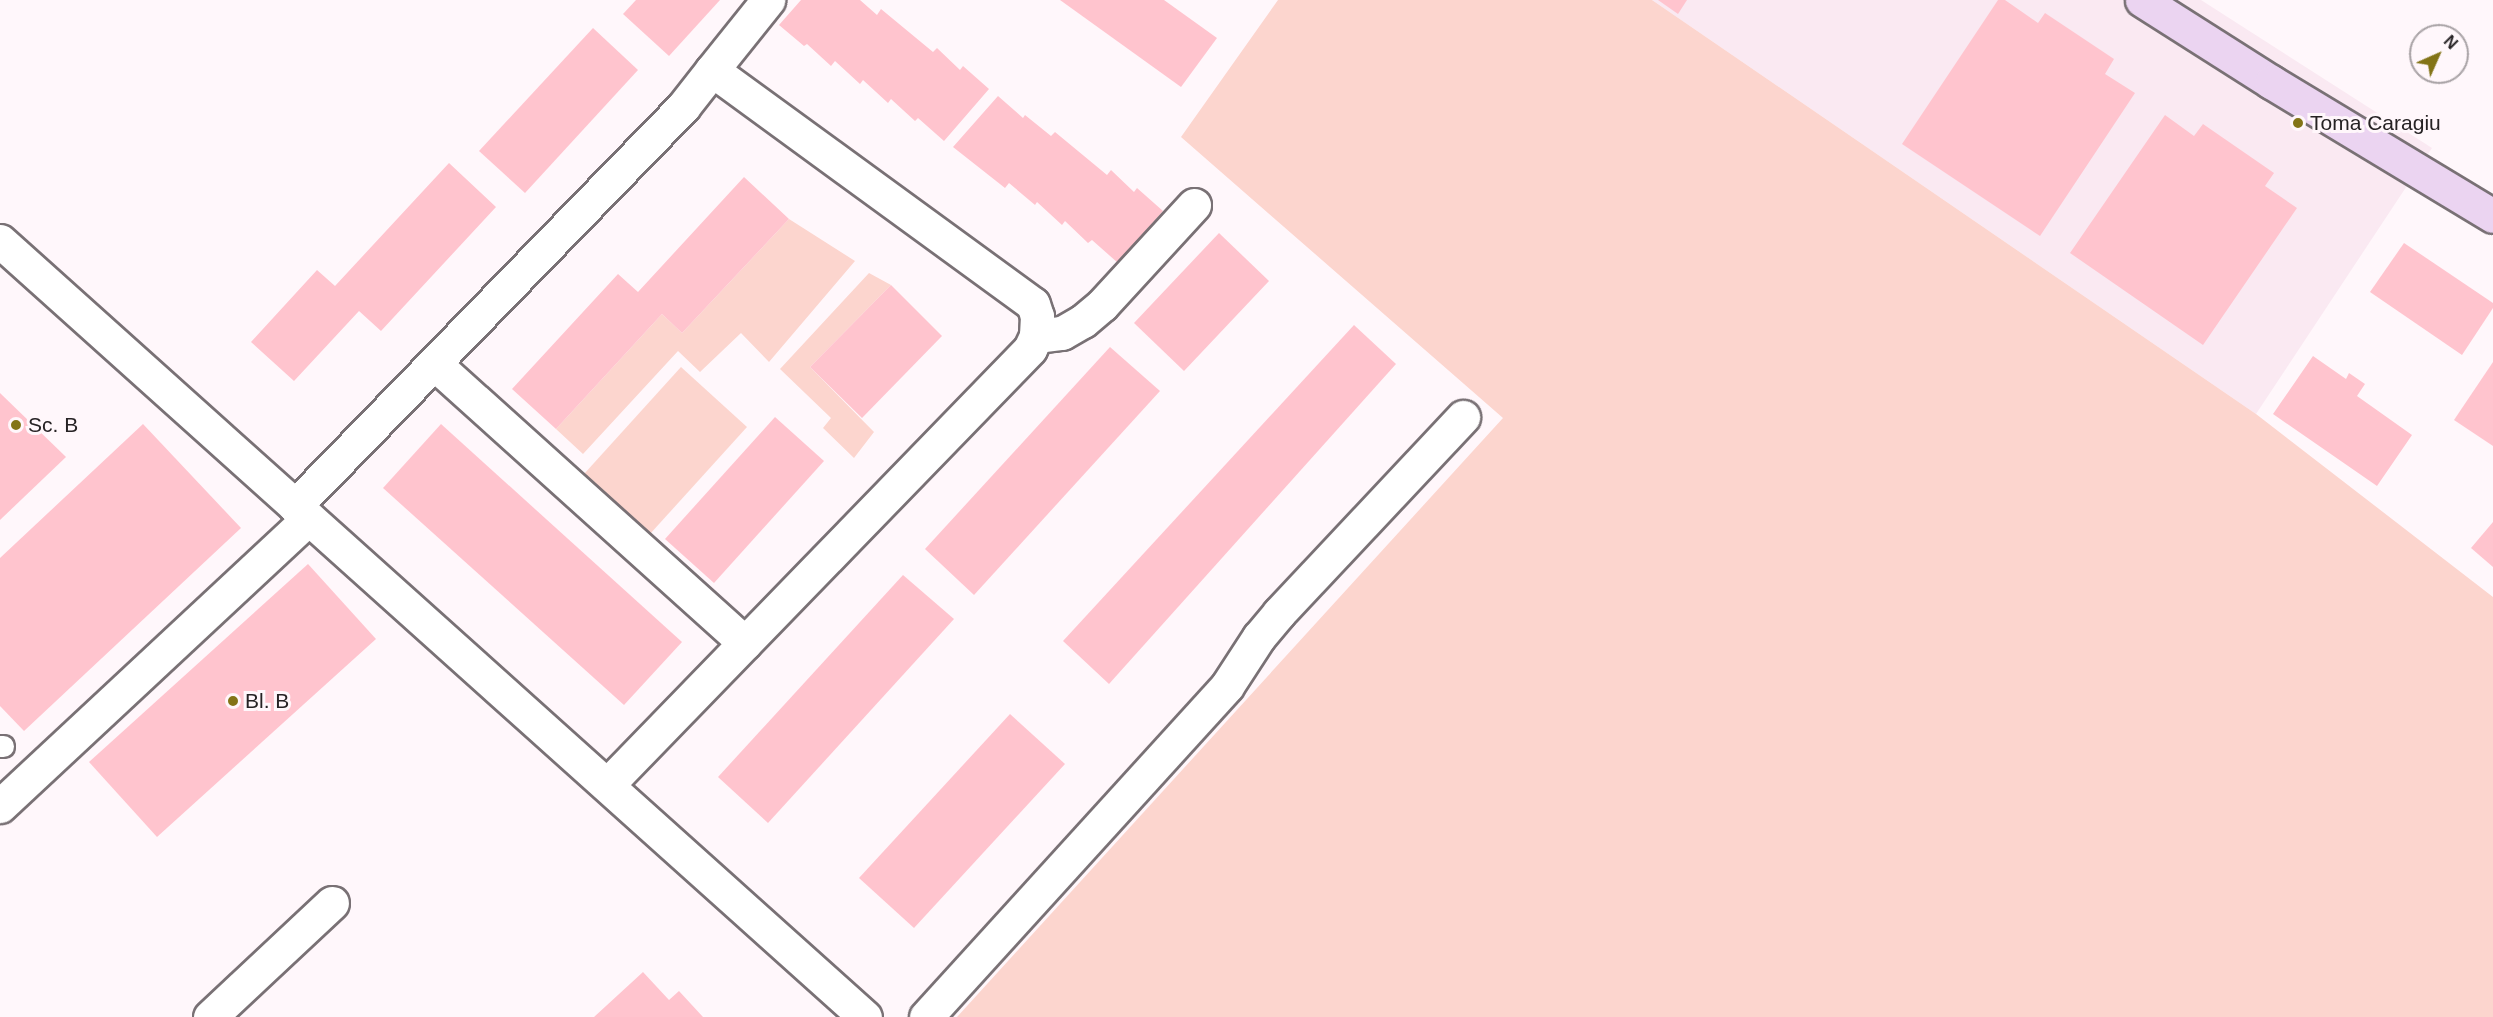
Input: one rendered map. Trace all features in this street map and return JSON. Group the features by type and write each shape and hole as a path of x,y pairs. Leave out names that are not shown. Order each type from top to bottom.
{"street":[{"path":"0,806 302,512 435,364 683,107 768,0"},
{"path":"2156,5 2493,216"},
{"path":"607,785 1030,349 1036,336 1037,316 1033,304 712,70"},
{"path":"1036,336 1062,333 1083,321 1102,305 1194,205"},
{"path":"7,259 302,512 865,1017"},
{"path":"435,364 745,643"},
{"path":"926,1017 1227,686 1259,637 1279,613 1463,417"},
{"path":"210,1017 332,903"}],"shaded area":[{"path":"1278,0 1652,0 2256,414 2493,597 2493,1017 957,1017 1503,418 1181,137"},
{"path":"1652,0 2201,0 2432,148 2256,414"},
{"path":"789,219 855,261 769,362 741,333 700,372 678,351 583,454 556,429 662,314 682,333"},
{"path":"869,273 891,285 810,367 874,432 854,458 823,428 831,418 780,369"},
{"path":"681,367 747,427 650,534 584,474"}],"building":[{"path":"636,0 720,0 669,56 623,14"},
{"path":"801,0 860,0 877,15 881,9 933,52 937,48 960,70 963,66 989,89 944,141 918,118 915,121 891,99 888,103 863,80 860,84 835,61 831,66 807,44 804,46 779,25"},
{"path":"1060,0 1164,0 1217,38 1181,87"},
{"path":"1658,0 1687,0 1678,14"},
{"path":"1998,0 2005,0 2038,23 2045,13 2114,59 2105,74 2135,93 2040,236 1902,144"},
{"path":"593,28 638,70 525,193 479,151"},
{"path":"998,96 1023,118 1025,115 1051,136 1055,132 1107,175 1111,170 1134,192 1137,188 1163,211 1118,263 1092,240 1088,243 1065,221 1062,225 1037,202 1035,205 1009,183 1005,188 953,147"},
{"path":"2165,115 2194,136 2203,124 2274,173 2265,186 2297,208 2203,345 2070,253"},
{"path":"449,163 496,207 381,331 359,311 294,381 251,342 317,270 335,286"},
{"path":"744,177 789,219 682,333 662,314 556,429 512,389 618,274 638,292"},
{"path":"1219,233 1269,281 1184,371 1134,323"},
{"path":"2404,243 2493,303 2493,308 2462,355 2370,292"},
{"path":"891,285 942,336 862,418 810,367"},
{"path":"1354,325 1396,364 1109,684 1063,641"},
{"path":"1110,347 1160,391 974,595 925,549"},
{"path":"2313,356 2346,379 2349,373 2365,384 2357,396 2412,435 2377,486 2273,414"},
{"path":"2493,362 2493,446 2454,420"},
{"name":"Sc. B","path":"0,393 66,457 0,520"},
{"path":"775,417 824,461 714,583 665,539"},
{"path":"143,424 241,528 24,731 0,706 0,558"},
{"path":"441,424 682,642 624,705 383,488"},
{"path":"2493,522 2493,567 2471,548"},
{"name":"Bl. B","path":"308,564 376,639 157,837 89,762"},
{"path":"903,575 954,619 768,823 718,777"},
{"path":"1010,714 1065,764 914,928 859,878"},
{"path":"643,972 669,1000 679,991 703,1017 594,1017"}],"place":[{"name":"Toma Caragiu","path":"2298,123"},
{"name":"Sc. B","path":"16,425"},
{"name":"Bl. B","path":"233,701"}]}
